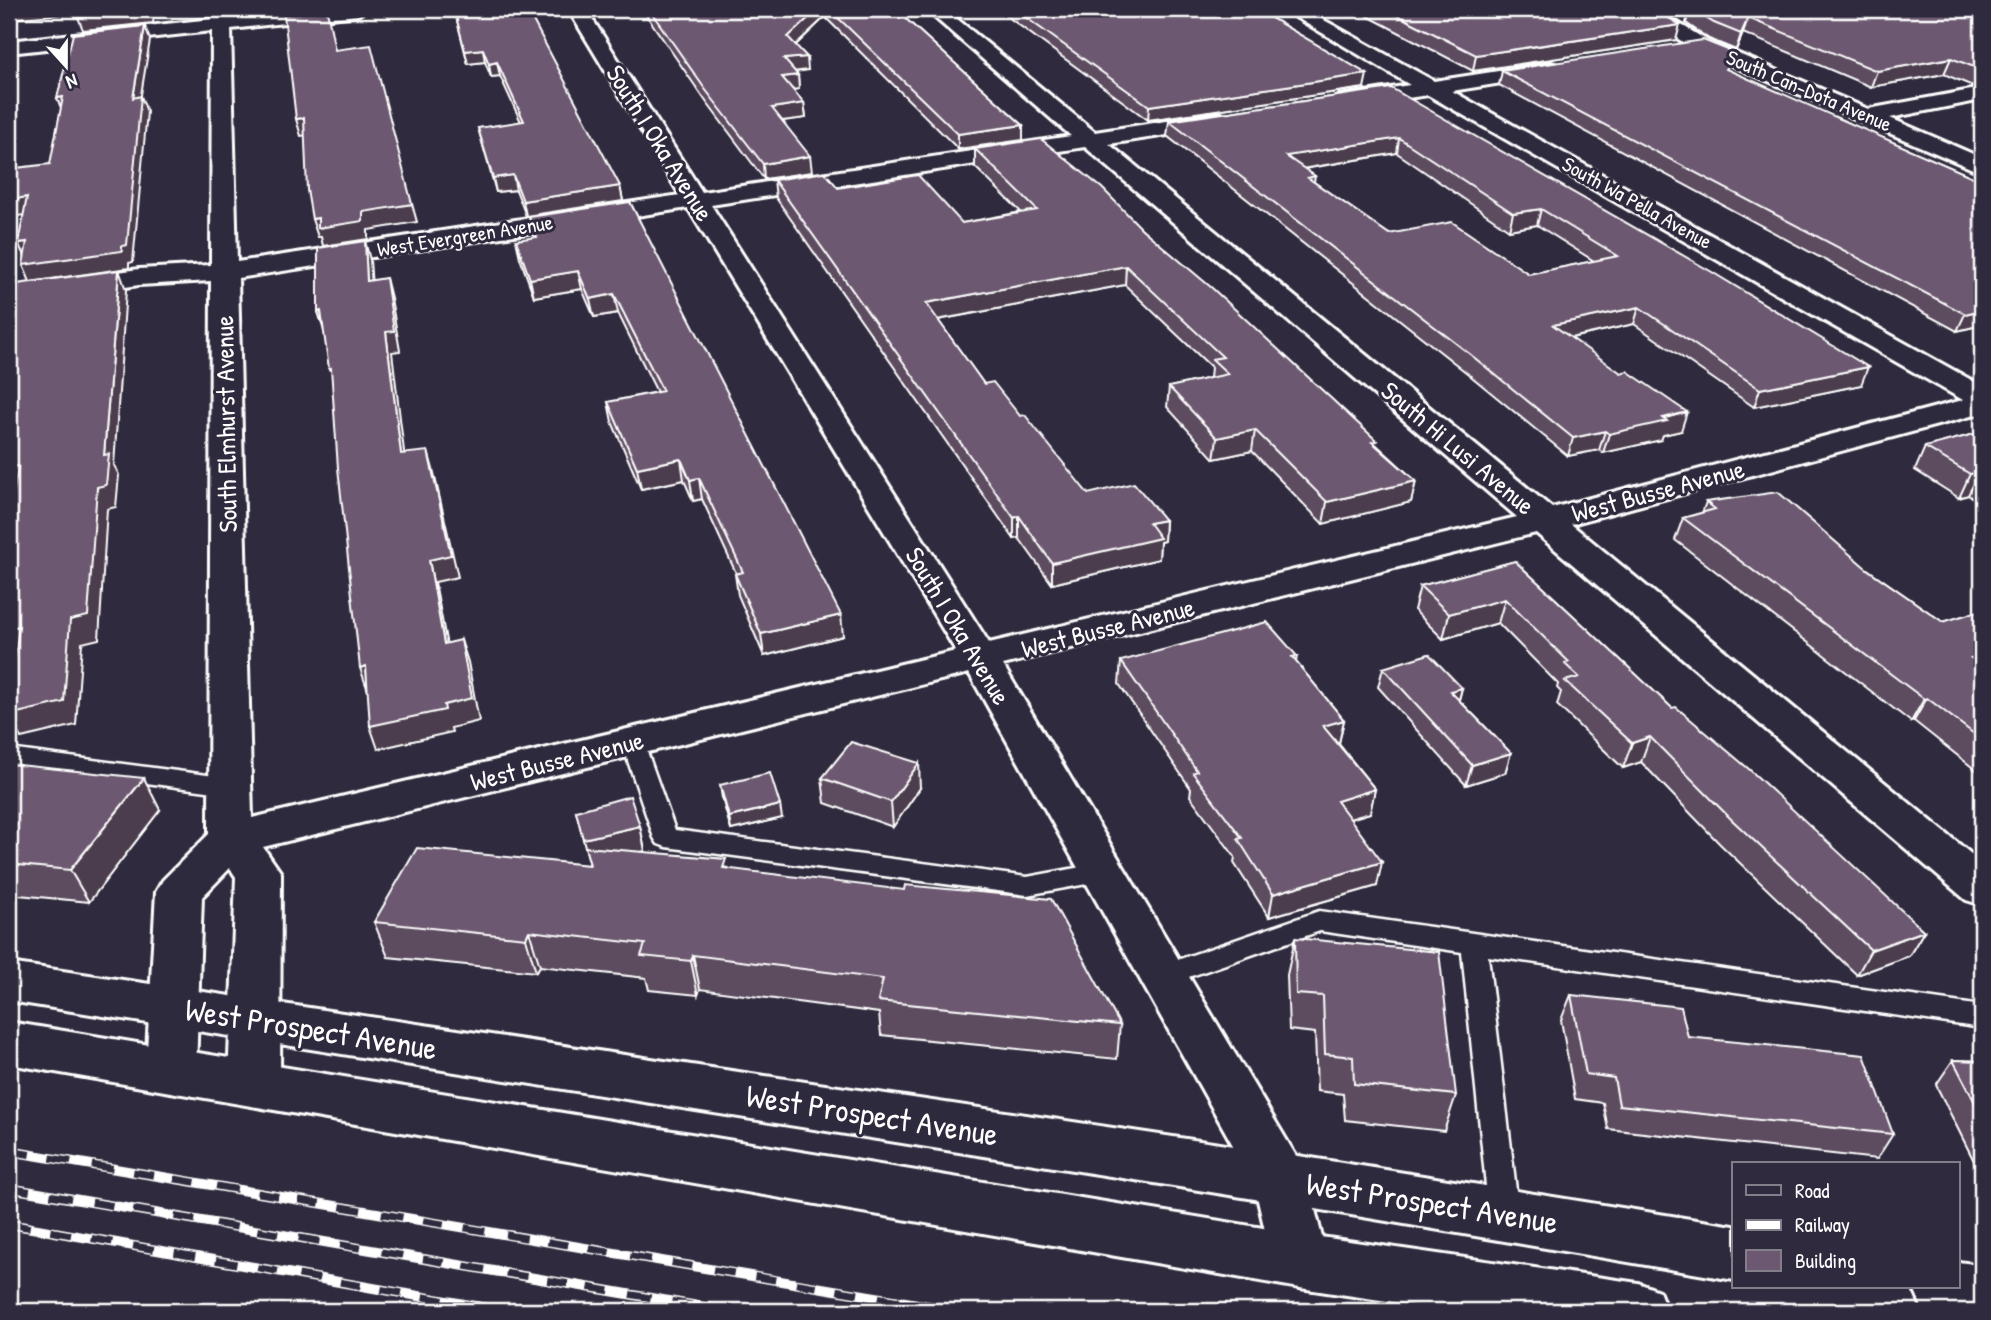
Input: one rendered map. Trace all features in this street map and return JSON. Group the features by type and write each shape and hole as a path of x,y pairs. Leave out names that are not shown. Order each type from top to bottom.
{"street":[{"path":"9,47 221,16 358,9"},
{"name":"South I Oka Avenue","path":"577,9 980,659 1163,975 1280,1178 1300,1261"},
{"name":"South Hi Lusi Avenue","path":"934,9 1982,888"},
{"name":"South Wa Pella Avenue","path":"1291,9 1982,398"},
{"name":"South Can-Dota Avenue","path":"1640,9 1662,19 1701,45 1982,166"},
{"path":"1662,19 1685,15"},
{"name":"South Elmhurst Avenue","path":"221,16 230,839"},
{"path":"1674,49 1701,45"},
{"path":"1324,104 1580,64"},
{"path":"1867,116 1982,94"},
{"name":"West Evergreen Avenue","path":"9,296 139,277 224,272 1242,117"},
{"name":"West Evergreen Avenue","path":"9,314 142,293 224,272"},
{"name":"West Busse Avenue","path":"230,839 1544,521 1982,404"},
{"path":"172,1069 172,1007 179,892 230,839 259,873 254,1083"},
{"name":"West Prospect Avenue","path":"9,982 1280,1178 1732,1252"},
{"path":"9,1043 1300,1261 1638,1311"},
{"path":"1949,1288 1982,1293"}],"lane":[{"path":"633,743 666,838 1027,886 1103,872"},
{"path":"9,757 230,786"},
{"path":"1163,975 1319,921 1982,1017"},
{"path":"1474,945 1504,1215"}],"building":[{"path":"80,9 149,9 149,10 78,17"},
{"path":"454,9 527,9 620,186 523,201 513,175 493,178 478,128 524,121 497,62 489,64 483,49 465,51"},
{"path":"649,9 818,9 788,37 807,57 784,59 798,75 782,77 804,103 772,108 810,156 763,164 705,89"},
{"path":"829,9 895,9 1023,125 958,134"},
{"path":"1014,9 1256,9 1367,74 1149,106"},
{"path":"1385,9 1654,9 1680,25 1476,55"},
{"path":"1691,9 1982,9 1982,70 1951,58 1877,71 1748,18 1741,34 1714,23"},
{"path":"327,10 335,50 371,45 412,204 363,212 363,221 318,228 318,218 312,219 307,190 304,118 296,119 284,15"},
{"path":"145,26 133,98 141,96 127,245 122,246 122,251 23,265 27,242 18,243 27,197 10,200 16,168 50,164 63,97 57,98 73,34"},
{"path":"1703,40 1733,52 1726,69 1982,181 1982,310 1965,314 1502,71"},
{"path":"1391,88 1712,272 1868,367 1760,389 1639,307 1553,325 1621,373 1627,371 1687,412 1663,418 1667,421 1609,434 1605,431 1573,438 1471,355 1169,121","holes":["1399,138 1513,213 1541,209 1618,256 1529,274 1452,222 1389,234 1308,178 1315,176 1286,156"]},
{"path":"1041,139 1102,188 1142,229 1212,288 1377,441 1372,442 1416,481 1327,502 1255,430 1217,438 1169,387 1228,374 1212,359 1223,357 1126,266 926,303 984,384 993,382 1020,416 1025,415 1088,494 1134,483 1165,520 1149,523 1160,538 1052,563 1019,516 1014,518 774,180 825,172 838,188 918,175 962,223 1037,210 975,149"},
{"path":"630,202 841,615 761,634 735,574 743,572 699,478 690,480 681,459 637,468 608,402 663,391 614,294 590,299 578,271 530,279 516,240 537,237 529,217"},
{"path":"365,241 367,281 386,278 394,331 386,332 401,454 428,451 451,555 429,560 444,644 461,640 472,698 444,705 445,710 370,726 366,666 360,668 338,468 331,368 329,369 321,311 318,312 318,248"},
{"path":"119,270 104,455 109,454 106,485 97,487 88,616 70,620 64,702 9,715 19,626 9,628 9,522 18,466 9,467 9,316 17,284"},
{"path":"1982,432 1982,473 1970,474 1925,447"},
{"path":"1778,492 1867,569 1943,622 1982,610 1982,655 1971,658 1982,666 1982,740 1683,518 1715,509 1706,502"},
{"path":"1515,561 1672,708 1676,707 1750,770 1924,931 1871,950 1731,819 1650,737 1632,743 1565,681 1579,677 1565,664 1569,662 1505,599 1449,614 1420,586"},
{"path":"1267,622 1297,656 1292,657 1344,720 1323,726 1375,789 1337,801 1382,862 1273,894 1238,839 1242,838 1193,773 1197,771 1121,661"},
{"path":"1429,654 1462,688 1450,691 1511,753 1472,765 1383,668"},
{"path":"851,742 919,763 891,802 822,778"},
{"path":"9,764 144,778 70,870 9,864"},
{"path":"770,773 780,805 729,817 720,785"},
{"path":"630,796 640,826 583,839 576,811"},
{"path":"585,847 726,859 723,868 904,890 905,885 1051,899 1120,1025 878,1001 883,979 693,955 691,961 641,956 645,944 529,931 526,938 374,922 417,848 590,865"},
{"path":"1295,938 1439,952 1456,1095 1354,1084 1353,1057 1325,1054 1323,996 1296,994"},
{"path":"1571,995 1681,1007 1688,1037 1864,1055 1893,1134 1619,1105 1614,1078 1586,1074"},
{"path":"1953,1060 1982,1061 1982,1116"}],"railway":[{"path":"9,1151 959,1311"},
{"path":"9,1188 727,1311"},
{"path":"9,1224 504,1311"}]}
